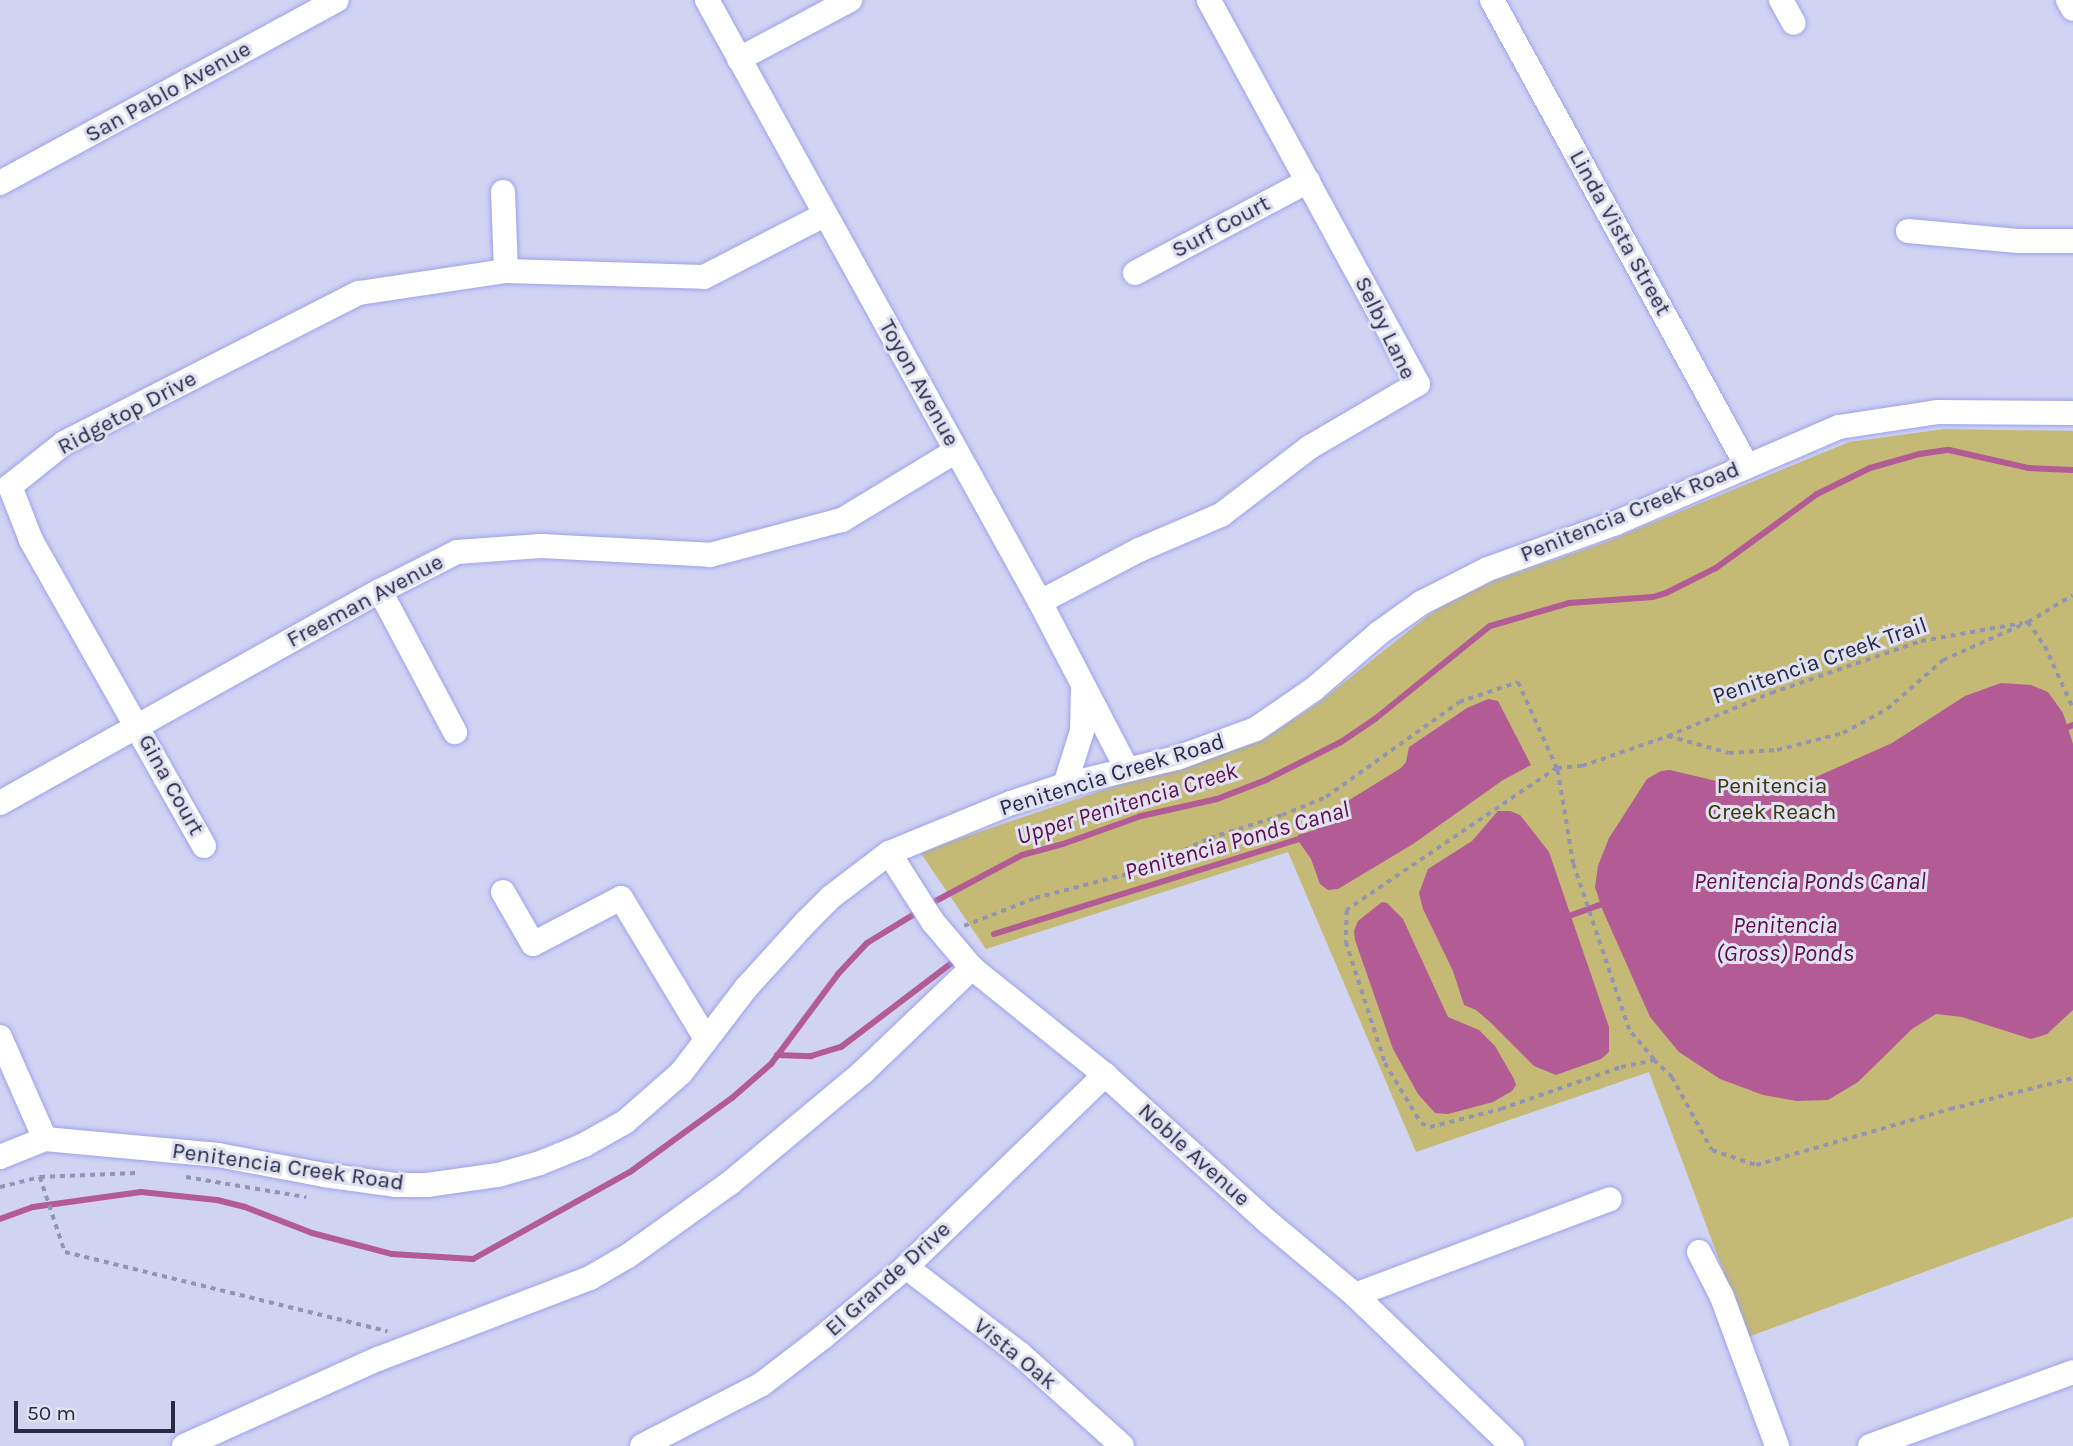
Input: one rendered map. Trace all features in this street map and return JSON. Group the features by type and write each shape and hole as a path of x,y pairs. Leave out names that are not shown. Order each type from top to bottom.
{"street":[{"name":"San Pablo Avenue","path":"0,183 337,0"},
{"name":"Toyon Avenue","path":"706,0 1040,602 1127,769"},
{"path":"739,59 850,0"},
{"name":"Selby Lane","path":"1040,602 1139,550 1222,515 1310,447 1418,384 1209,0"},
{"name":"Linda Vista Street","path":"1492,0 1747,466"},
{"path":"1781,0 1794,23"},
{"path":"2068,0 2073,9"},
{"name":"Surf Court","path":"1135,273 1308,181"},
{"path":"503,192 506,271"},
{"name":"Ridgetop Drive","path":"138,725 31,540 9,486 64,443 359,293 506,271 704,277 824,215"},
{"path":"1908,231 2018,241 2073,241"},
{"name":"Penitencia Creek Road","path":"0,1157 45,1139 218,1155 396,1185 458,1182 540,1163 584,1145 625,1122 681,1073 746,988 806,922 831,897 889,853 1011,803 1065,785 1177,758 1256,729 1314,689 1380,633 1421,603 1488,569 1616,523 1839,427 1896,416 1937,412 2073,413"},
{"name":"Freeman Avenue","path":"0,803 380,591 457,552 541,546 710,555 842,520 956,452"},
{"path":"380,591 455,732"},
{"path":"1065,785 1082,731 1083,681"},
{"name":"Gina Court","path":"138,725 204,846"},
{"name":"Noble Avenue","path":"889,853 938,928 972,968 1105,1075 1269,1223 1355,1295 1513,1446"},
{"path":"503,892 533,944 621,898 706,1040"},
{"path":"184,1446 425,1340 590,1278 628,1256 730,1183 863,1073 972,968"},
{"path":"0,1037 45,1139"},
{"name":"El Grande Drive","path":"642,1446 762,1384 823,1337 906,1267 1105,1075"},
{"path":"1355,1295 1610,1199"},
{"path":"1699,1252 1722,1297 1777,1446"},
{"name":"Vista Oak","path":"906,1267 1020,1354 1122,1446"},
{"path":"1870,1446 1919,1438 2073,1372"}],"path":[{"name":"Penitencia Creek Trail","path":"1668,736 1729,752 1777,750 1843,733 1887,709 1943,660 2028,622 2073,595"},
{"name":"Penitencia Creek Trail","path":"1557,768 1582,766 1668,736 1771,693 1922,641 2028,622"},
{"path":"2028,622 2045,646 2073,708"},
{"path":"938,928 1035,898 1139,871 1210,838 1282,816 1326,797 1459,702 1518,682 1557,768 1573,864 1629,1030 1672,1077 1712,1150 1756,1165 1950,1109 2073,1078"},
{"path":"1557,768 1347,910 1346,942 1385,1063 1421,1123 1430,1127 1501,1110 1621,1067 1654,1060"},
{"path":"0,1187 40,1177 148,1173"},
{"path":"40,1177 65,1252 425,1340"},
{"path":"182,1177 289,1194"}],"green space":[{"name":"Penitencia Creek Reach","path":"1944,429 2073,431 2073,1217 1748,1337 1649,1072 1416,1152 1288,852 986,949 920,852 1133,780 1259,742 1317,704 1435,610 1491,582 1606,542 1849,442"}],"water":[{"name":"Penitencia (Gross) Ponds","path":"2001,683 2031,685 2048,692 2063,713 2073,744 2073,1010 2047,1034 2031,1039 1962,1017 1936,1014 1912,1029 1858,1082 1828,1100 1797,1101 1763,1095 1720,1079 1679,1052 1650,1017 1595,887 1598,866 1609,838 1647,779 1661,771 1670,770 1750,789 1816,777 1892,743 1965,696"},
{"path":"1488,699 1498,701 1531,765 1503,780 1413,844 1338,889 1328,890 1320,884 1311,859 1297,839 1298,835 1315,830 1325,815 1401,768 1406,762 1409,747 1467,708"},
{"path":"1498,811 1510,811 1520,815 1549,852 1609,1027 1609,1052 1601,1059 1556,1075 1534,1066 1490,1022 1476,1010 1464,1005 1453,971 1423,909 1419,893 1428,869 1472,841"},
{"path":"1382,902 1387,903 1403,919 1448,1017 1479,1030 1495,1046 1514,1079 1516,1085 1512,1091 1493,1102 1448,1114 1435,1113 1418,1094 1393,1049 1355,940 1354,931 1358,921"}],"waterway":[{"name":"Upper Penitencia Creek","path":"930,904 1022,855 1063,844 1141,816 1217,799 1266,780 1341,742 1375,719 1490,626 1569,603 1653,597 1666,593 1716,568 1817,494 1870,468 1919,454 1949,450 2028,468 2073,470"},
{"name":"Penitencia Ponds Canal","path":"2061,730 2073,725"},
{"name":"Penitencia Ponds Canal","path":"994,934 1303,838"},
{"name":"Penitencia Ponds Canal","path":"1566,917 1608,902"},
{"name":"Upper Penitencia Creek","path":"0,1219 33,1207 141,1192 217,1200 245,1207 312,1233 392,1254 473,1259 630,1172 732,1098 771,1064 838,974 867,943 921,910"},
{"name":"Penitencia Ponds Canal","path":"777,1055 811,1056 841,1047 953,962"}]}
